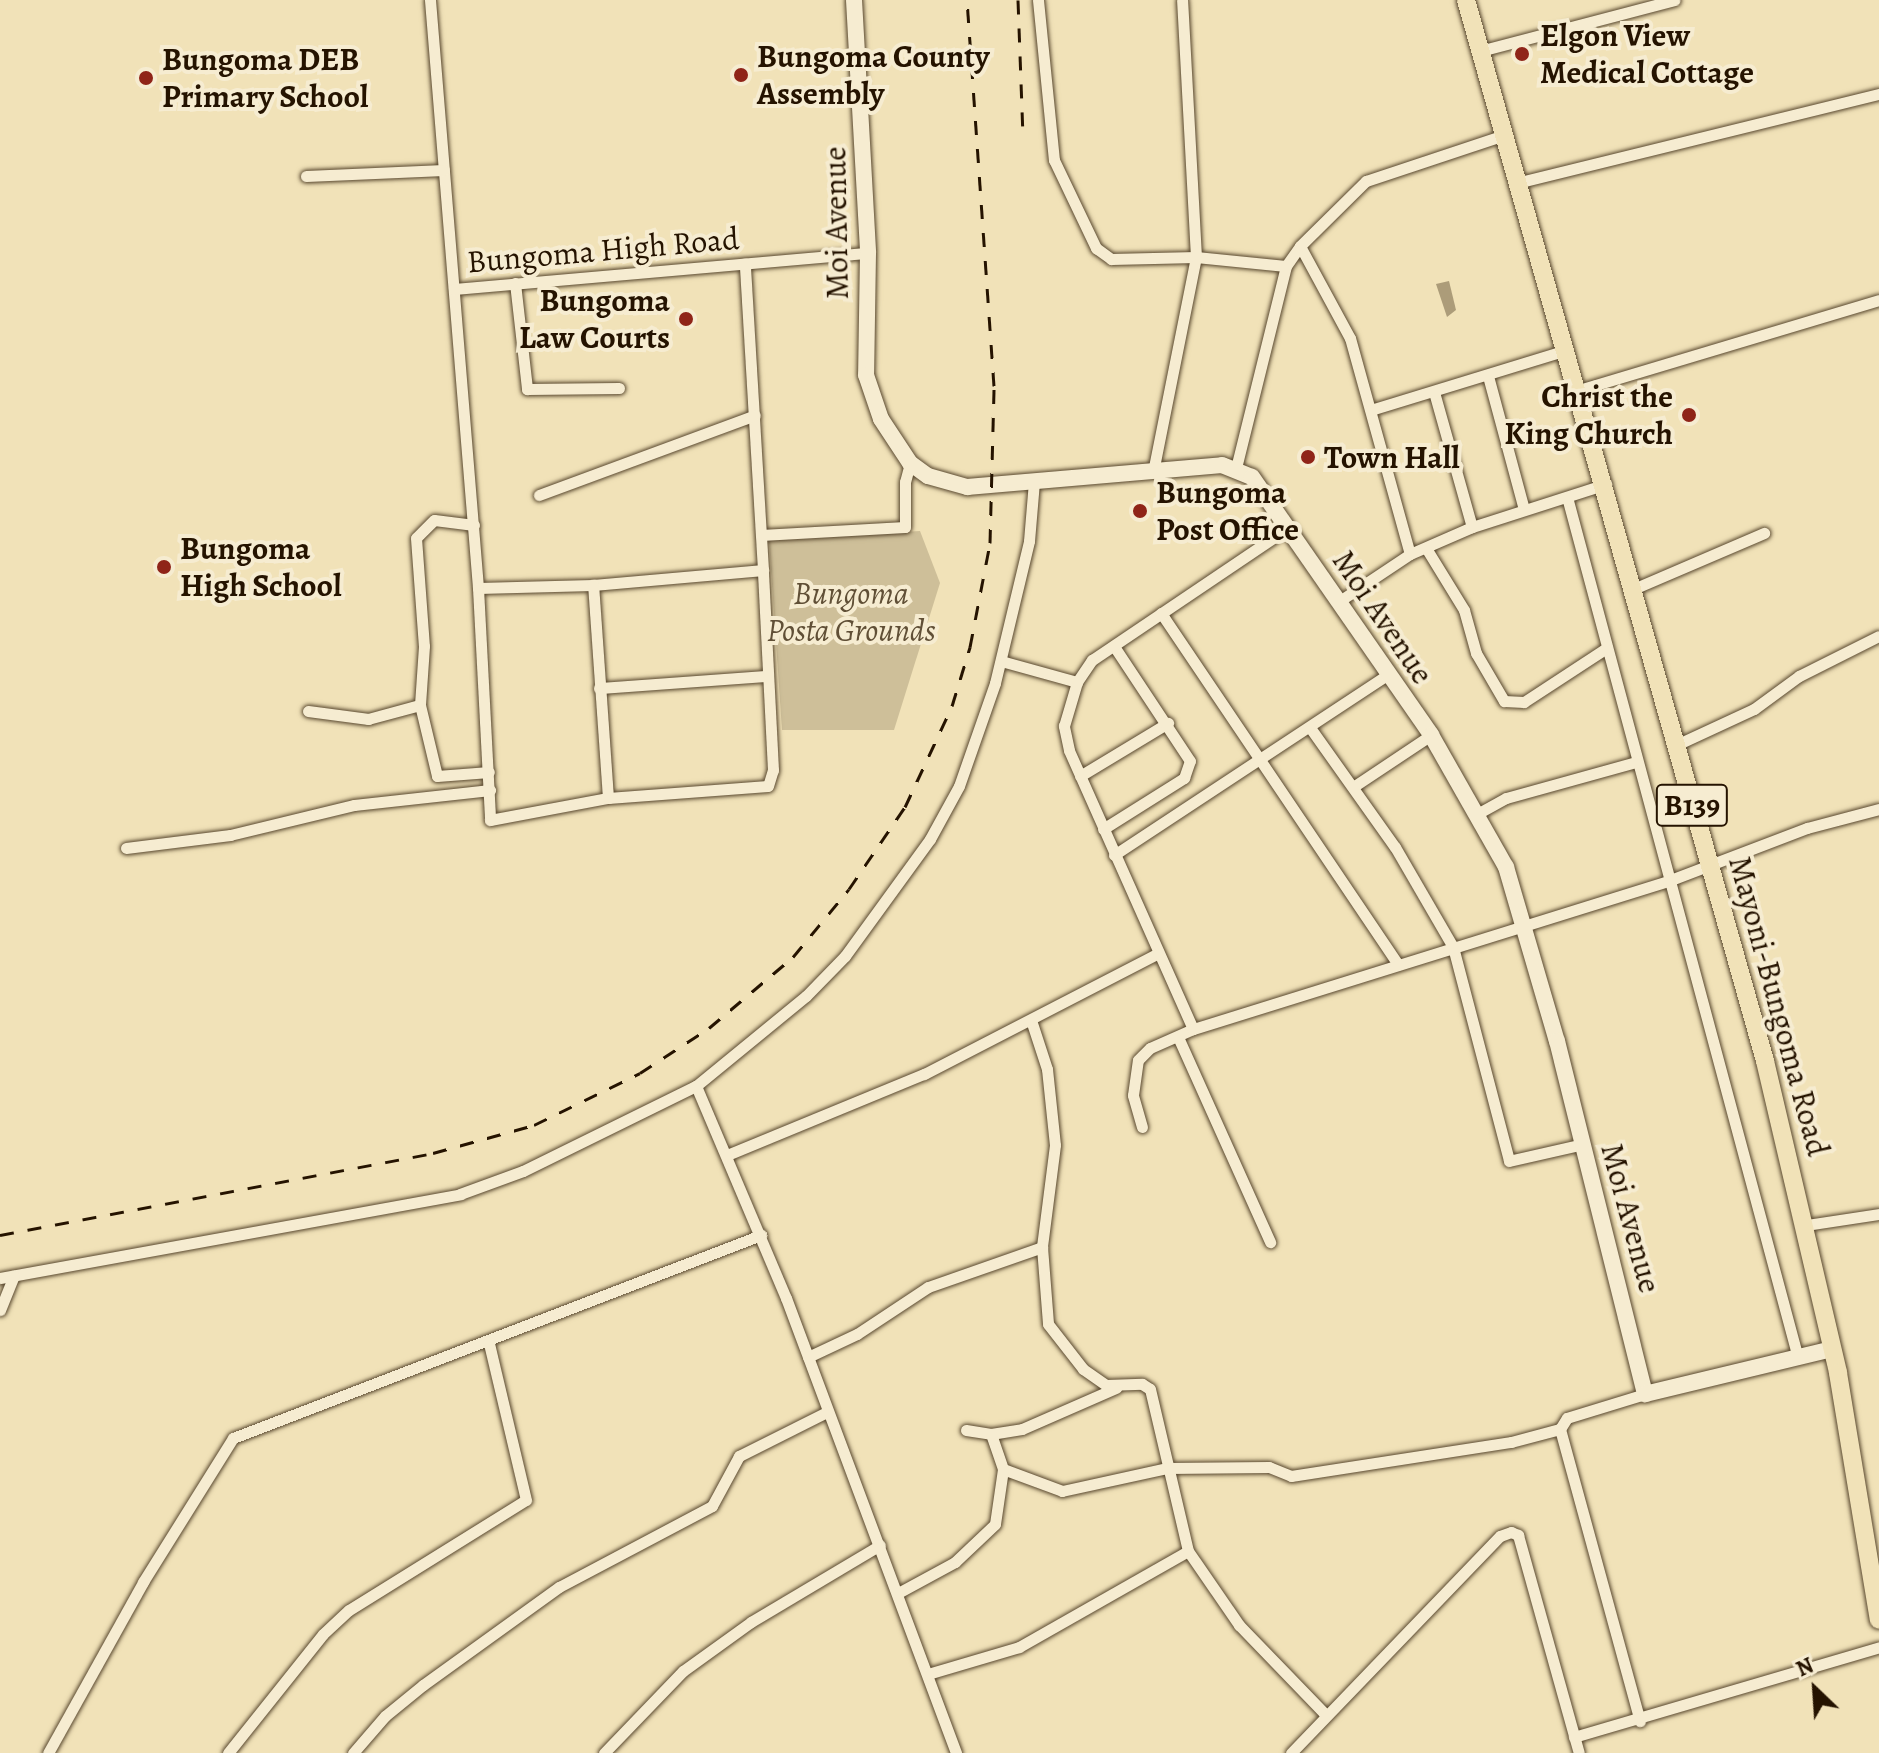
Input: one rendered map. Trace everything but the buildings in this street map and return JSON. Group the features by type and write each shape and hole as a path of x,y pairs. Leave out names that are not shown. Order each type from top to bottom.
{"main road":[{"name":"Mayoni-Bungoma Road","path":"1466,0 1516,183 1606,484 1631,590 1710,865 1806,1225 1833,1349 1879,1620"}],"street":[{"name":"Bungoma High Road","path":"430,0 454,289 868,253"},
{"name":"Moi Avenue","path":"854,0 868,253 866,375 881,419 910,463 928,476 967,487 1236,468 1263,489 1387,675 1431,735 1506,867 1525,924 1645,1394"},
{"path":"1038,0 1054,160 1096,248 1111,259 1196,257 1286,266"},
{"path":"1153,472 1196,257 1182,0"},
{"path":"1480,51 1674,0"},
{"path":"1516,183 1879,94"},
{"path":"1236,468 1286,266 1300,246 1366,181 1504,135"},
{"path":"306,176 444,170"},
{"path":"1300,246 1342,317 1410,554"},
{"path":"454,289 474,525 490,820 608,798 768,786 773,770 745,264"},
{"path":"515,283 527,389 619,388"},
{"path":"1579,390 1879,300"},
{"path":"1371,410 1566,350"},
{"path":"1488,376 1524,509"},
{"path":"1434,392 1472,527"},
{"path":"539,495 755,415"},
{"path":"761,535 905,527 910,463"},
{"path":"0,1278 460,1194 523,1171 696,1086 806,996 893,895 959,786 1001,661 1029,541 1034,482"},
{"path":"1338,602 1410,554 1472,527 1606,484"},
{"path":"1567,497 1605,649 1798,1358"},
{"path":"474,525 434,520 416,538 424,646 420,705 437,776 489,772"},
{"path":"1193,1029 1156,954 1080,776 1064,726 1077,682 1092,660 1289,527"},
{"path":"1631,590 1764,533"},
{"path":"1426,548 1464,610 1476,653 1504,701 1524,702 1605,649"},
{"path":"478,588 593,585 763,570"},
{"path":"593,585 608,798"},
{"path":"1161,613 1398,964"},
{"path":"1674,746 1754,709 1799,676 1879,636"},
{"path":"1103,829 1184,778 1190,761 1168,723 1114,646"},
{"path":"1001,661 1077,682"},
{"path":"1114,855 1260,763 1387,675"},
{"path":"599,688 767,676"},
{"path":"308,711 368,719 420,705"},
{"path":"1080,776 1168,723"},
{"path":"1311,729 1353,787 1453,947 1509,1161 1583,1144"},
{"path":"1353,787 1431,735"},
{"path":"1477,814 1506,798 1636,762"},
{"path":"126,848 230,835 354,805 490,790"},
{"path":"1142,1127 1133,1095 1138,1060 1150,1048 1193,1029 1668,881 1879,809"},
{"path":"727,1155 924,1074 1156,954"},
{"path":"1031,1020 1047,1069 1055,1145 1042,1247 1048,1324 1083,1369 1117,1387"},
{"path":"1178,1037 1270,1242"},
{"path":"696,1086 761,1235 956,1753"},
{"path":"1806,1225 1879,1214"},
{"path":"48,1753 228,1441 489,1343 761,1235"},
{"path":"808,1357 857,1334 928,1287 1042,1247"},
{"path":"0,1310 14,1276"},
{"path":"228,1753 323,1634 349,1610 526,1500 489,1343"},
{"path":"1003,1469 1062,1491 1167,1468 1269,1467 1291,1476 1511,1442 1560,1429 1567,1418 1645,1394 1833,1349"},
{"path":"966,1430 991,1434 1022,1429 1117,1387 1142,1384 1150,1389 1188,1551 1239,1625 1326,1715"},
{"path":"353,1753 385,1716 423,1685 559,1587 712,1506 739,1456 827,1412"},
{"path":"1560,1429 1640,1721"},
{"path":"898,1593 955,1562 995,1524 1003,1469 991,1434"},
{"path":"1291,1753 1500,1536 1514,1532 1579,1753"},
{"path":"604,1753 683,1671 751,1622 880,1545"},
{"path":"928,1674 1019,1647 1188,1551"},
{"path":"1574,1737 1640,1721 1879,1647"}],"green space":[{"name":"Bungoma Posta Grounds","path":"920,531 940,583 894,730 782,730 769,540"}],"shaded area":[{"path":"1449,281 1456,310 1447,317 1436,284"}],"railway":[{"path":"0,1235 433,1153 534,1125 640,1073 709,1028 793,957 849,889 905,807 952,706 970,647 990,543 994,386 967,0"},
{"path":"1018,0 1023,137"}],"place":[{"name":"Elgon View Medical Cottage","path":"1522,54"},
{"name":"Bungoma County Assembly","path":"741,75"},
{"name":"Bungoma DEB Primary School","path":"146,78"},
{"name":"Bungoma Law Courts","path":"686,319"},
{"name":"Christ the King Church","path":"1689,415"},
{"name":"Town Hall","path":"1308,457"},
{"name":"Bungoma Post Office","path":"1140,511"},
{"name":"Bungoma High School","path":"164,567"}]}
